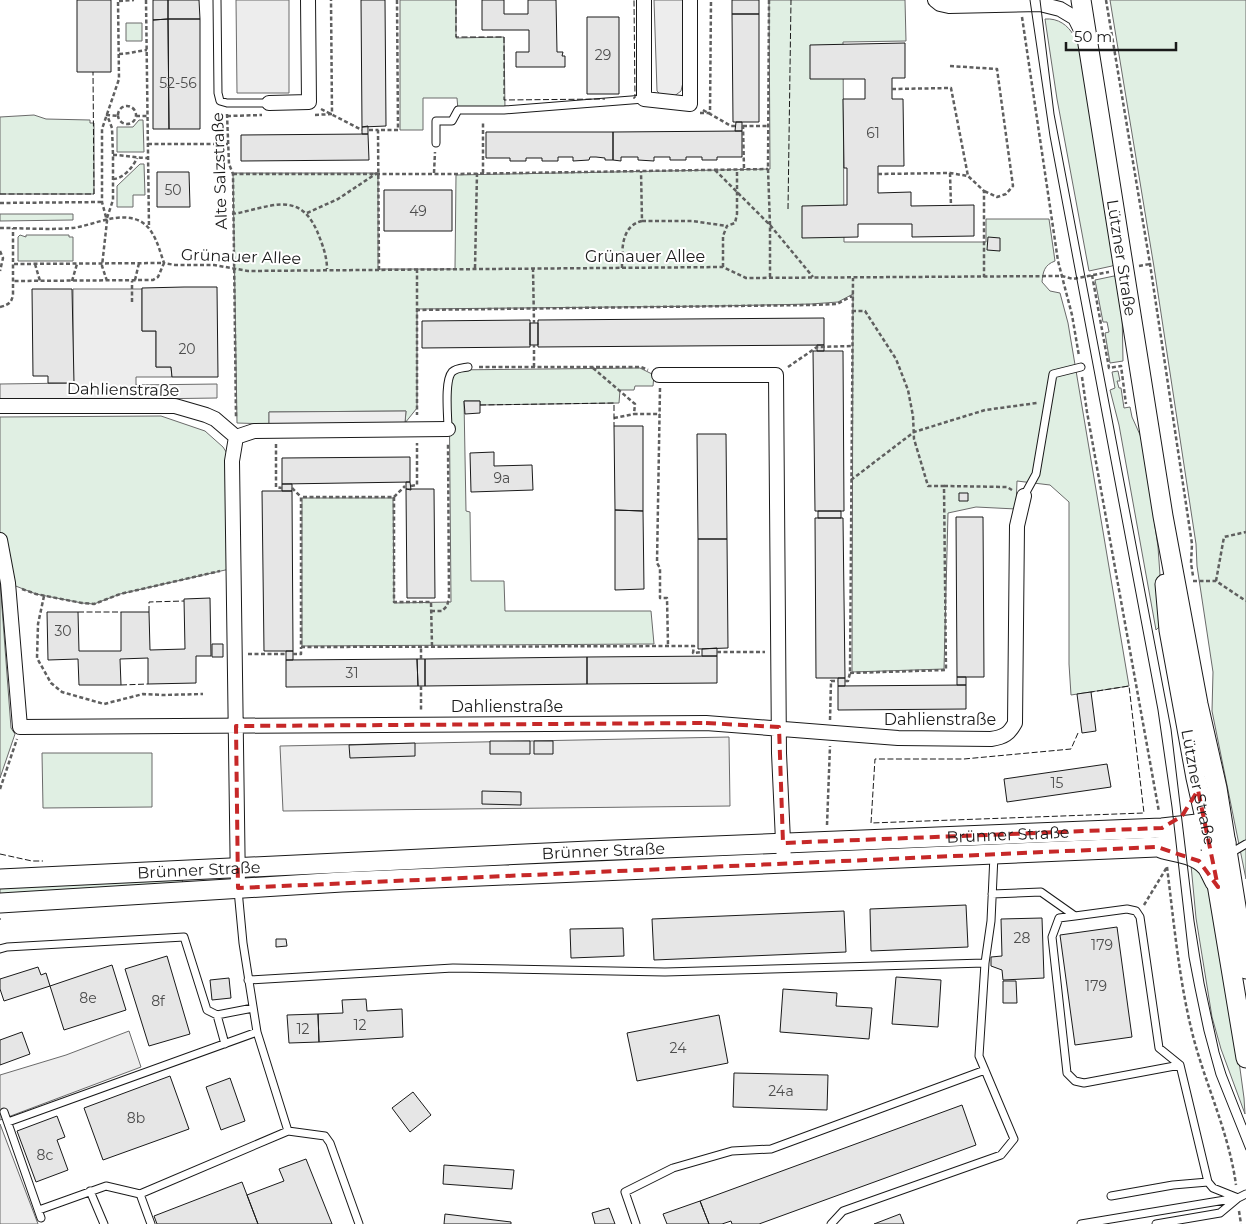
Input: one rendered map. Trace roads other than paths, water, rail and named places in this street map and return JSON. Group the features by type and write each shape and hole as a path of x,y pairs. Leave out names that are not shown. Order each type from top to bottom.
{"main road":[{"name":"Lützner Straße","path":"1081,0 1163,516 1198,704 1217,832 1246,969"},
{"name":"Lützner Straße","path":"1163,516 1164,580 1169,630 1198,790 1217,832 1218,887 1246,1058"},
{"path":"1161,822 1182,816 1193,805 1198,790"},
{"name":"Brünner Straße","path":"0,879 783,843 1161,822 1217,832"},
{"name":"Brünner Straße","path":"0,902 238,888 994,854 1162,853 1202,840 1217,832"},
{"path":"1162,853 1186,855 1199,860 1207,867 1218,887"}],"street":[{"path":"269,103 309,102 308,0"},
{"path":"644,0 644,99 690,104 690,0"},
{"path":"935,0 940,4 949,6 1043,2 1075,18 1089,44"},
{"path":"660,375 776,375 779,727 784,863"},
{"name":"Dahlienstraße","path":"0,406 175,406 215,419 236,436"},
{"path":"238,888 236,868 232,461 236,436 254,431 448,429"},
{"name":"Dahlienstraße","path":"0,540 8,583 20,727 706,723 779,727 898,738 991,740 1002,738 1010,732 1015,723 1017,526 1024,496"}],"lane":[{"path":"217,0 218,93 220,101 227,103 269,103"},
{"path":"436,143 436,121 452,121 458,110 504,110 644,99"},
{"path":"448,429 448,382 452,373 459,368 468,367"},
{"path":"1024,496 1036,474 1053,374 1081,368"},
{"path":"1217,832 1246,844"},
{"path":"831,1224 843,1212 1001,1155 1014,1139 979,1056 994,854"},
{"name":"Brünner Straße","path":"238,888 248,980 257,1032 288,1131"},
{"path":"992,894 1042,892 1075,916"},
{"path":"1180,1065 1084,1083 1075,1081 1067,1073 1052,937 1059,918 1127,909 1136,911 1140,917 1159,1048 1180,1065 1208,1182 1213,1188 1238,1198"},
{"path":"0,949 184,937 207,1010 217,1016 253,1008"},
{"path":"248,980 453,968 665,972 985,963"},
{"path":"217,1016 224,1044"},
{"path":"8,1122 257,1032"},
{"path":"636,1224 625,1192 674,1168 732,1151 771,1149 985,1070"},
{"path":"4,1112 42,1218"},
{"path":"39,1210 106,1186 140,1194 288,1131 325,1136 330,1143 359,1224"},
{"path":"1111,1196 1173,1185 1208,1182"},
{"path":"90,1191 104,1224"},
{"path":"140,1194 151,1224"},
{"path":"1156,1224 1220,1213 1246,1194"},
{"path":"1081,1224 1238,1198"}],"tram line":[{"path":"1030,0 1050,136 1158,710 1172,807 1189,957 1204,1031 1216,1075 1246,1150"},
{"path":"1040,0 1054,114 1171,729 1194,921 1204,983 1219,1052 1246,1125"}]}
